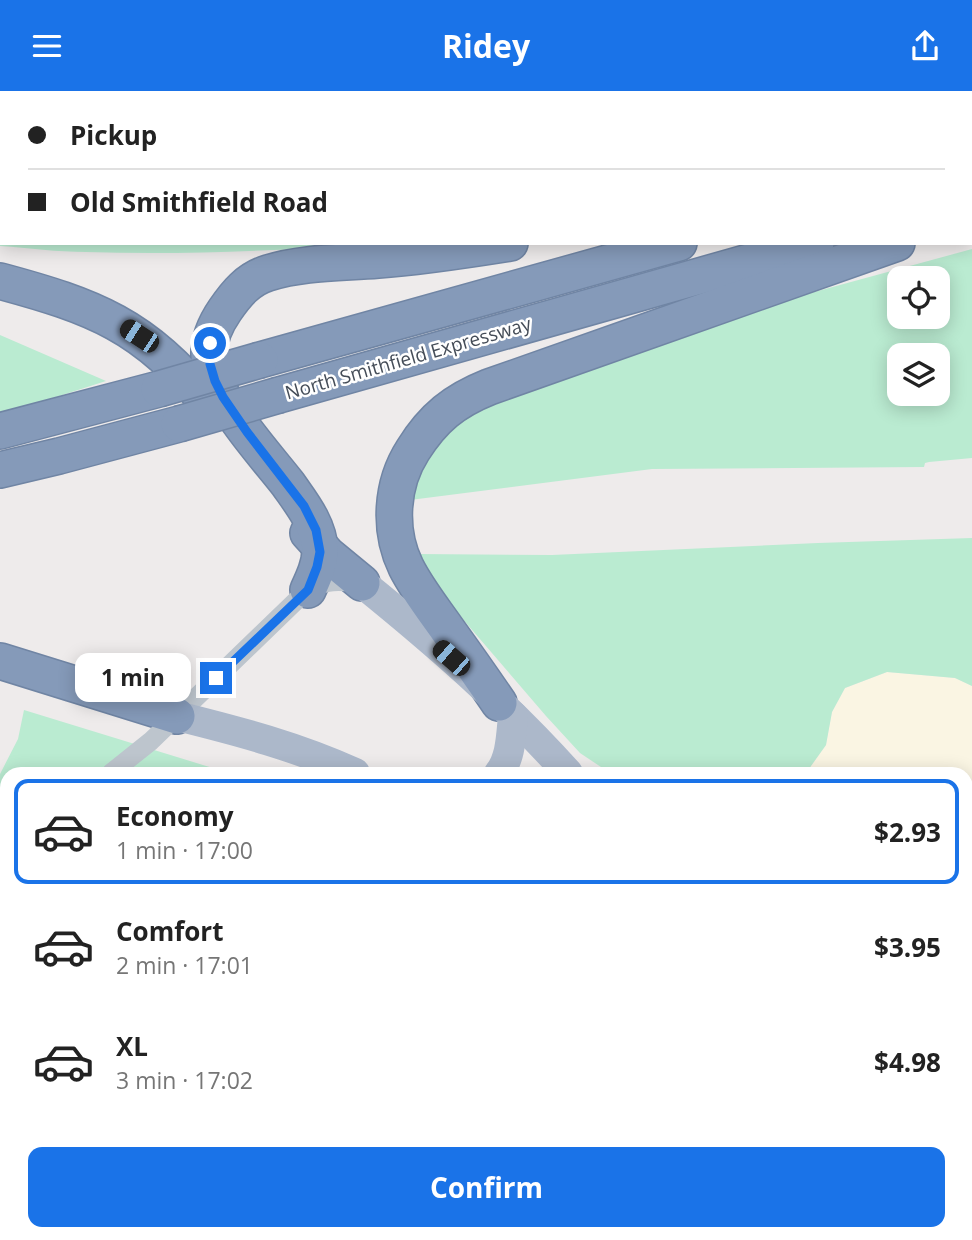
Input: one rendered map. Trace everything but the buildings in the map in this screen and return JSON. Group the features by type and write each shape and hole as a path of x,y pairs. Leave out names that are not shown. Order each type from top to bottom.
{"highway":[{"path":"308,590 317,567 319,546 314,525 304,506 236,416 215,381 209,351 213,333 222,314 248,283 275,271 496,245"},
{"name":"North Smithfield Expressway","path":"0,431 672,245"},
{"name":"North Smithfield Expressway","path":"0,470 179,423 809,245"},
{"path":"506,709 417,587 404,564 398,542 394,509 398,482 409,456 435,420 460,400 489,387 891,245"},
{"path":"0,281 71,301 108,318 148,342 172,363 196,390 319,546 362,583"},
{"path":"0,661 177,716"}],"main road":[{"path":"362,583 422,632 506,709 562,767"},
{"path":"502,767 510,748 506,709"},
{"path":"177,716 269,741 340,767"}],"street":[{"path":"118,767 151,741 308,590 334,581 362,583"}],"shaded area":[{"path":"887,672 955,678 972,686 972,767 810,767 826,745 832,712 845,688"}],"green space":[{"path":"361,245 155,253 75,252 0,246"},
{"path":"972,249 972,458 929,462 925,463 924,467 652,469 410,500 418,472 440,434 468,413 745,311 887,272 887,329 950,329 950,266 910,266"},
{"path":"0,335 106,381 0,415"},
{"path":"972,538 972,686 955,678 887,672 845,688 832,712 826,745 810,767 601,767 580,753 546,716 430,581 416,554 552,555"},
{"path":"24,710 209,767 4,767 18,739"}],"route":[{"path":"210,343 210,364 223,397 304,506 316,530 320,552 308,590 216,678"}]}
